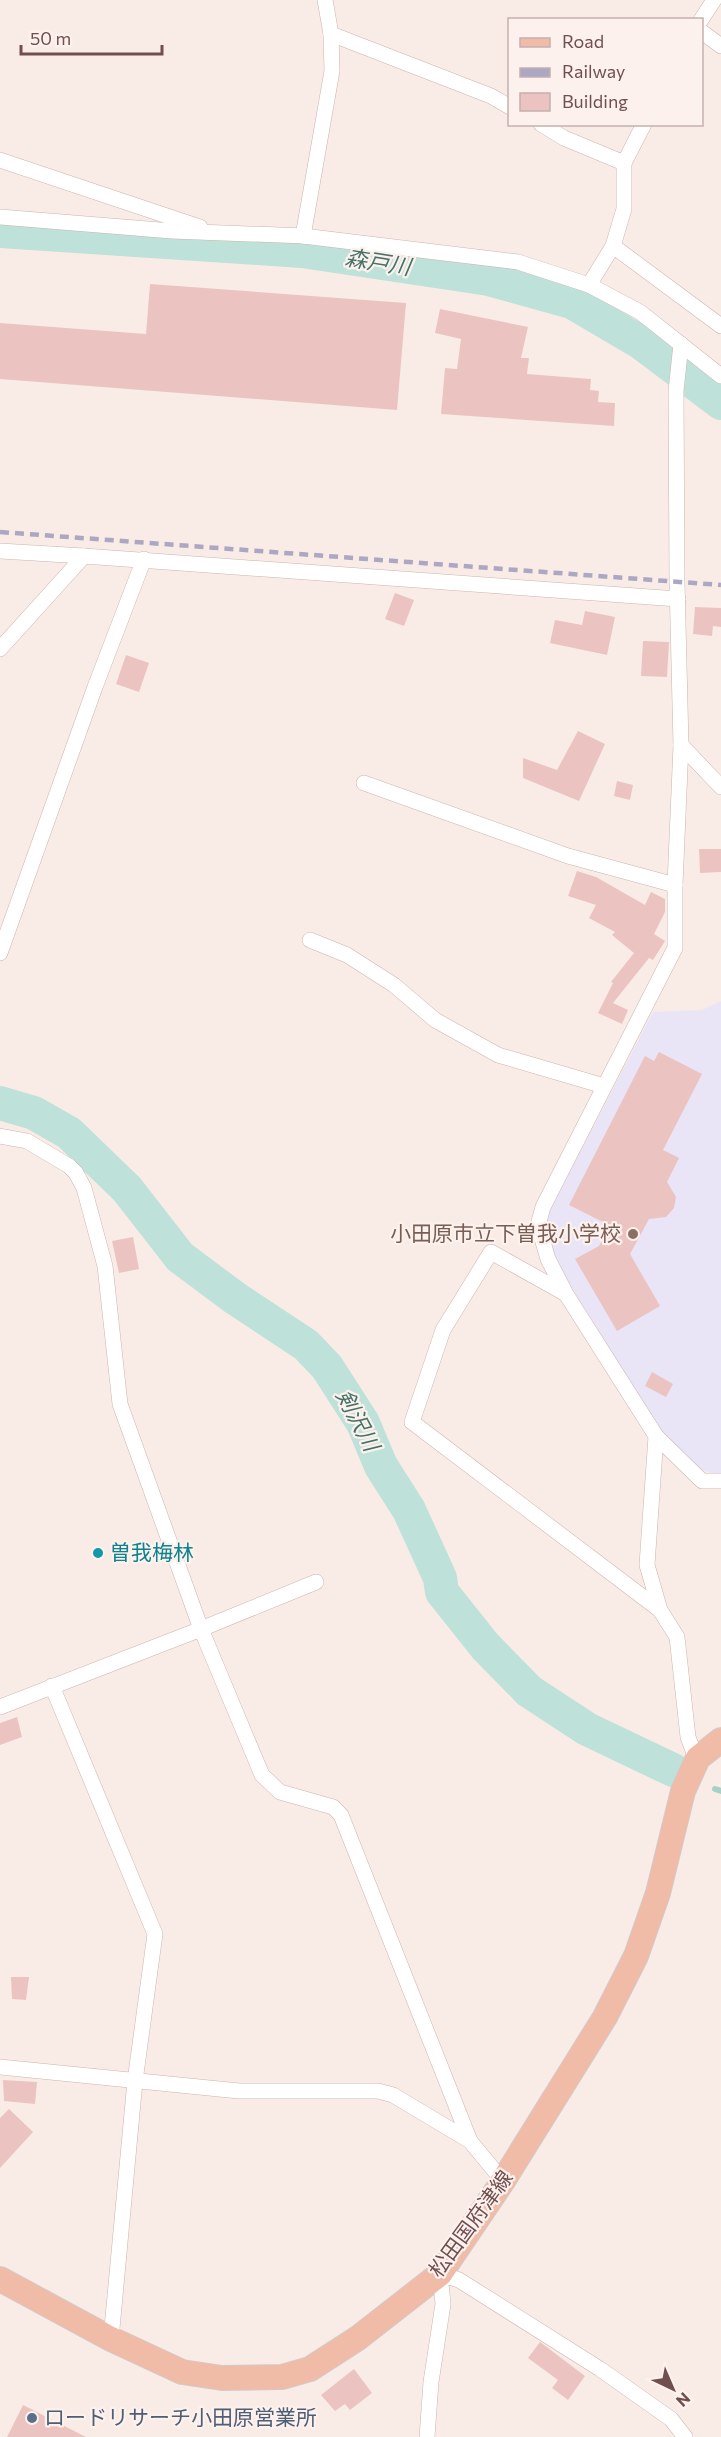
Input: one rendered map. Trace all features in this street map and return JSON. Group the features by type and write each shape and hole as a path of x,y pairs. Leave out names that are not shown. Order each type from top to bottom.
{"main road":[{"name":"松田国府津線","path":"0,2279 111,2339 182,2372 222,2378 282,2377 310,2369 358,2338 440,2274 503,2181 605,2017 636,1956 658,1893 683,1791 698,1758 721,1740"}],"street":[{"path":"702,18 714,0"},
{"path":"306,236 303,236 332,71 331,34 324,1"},
{"path":"703,33 721,46"},
{"path":"331,34 491,96 508,106"},
{"path":"544,126 564,138 624,163"},
{"path":"589,285 613,246 624,209 624,163 643,126"},
{"path":"0,160 214,231"},
{"path":"0,218 172,231 306,236 518,262 589,285 640,312 721,376"},
{"path":"613,246 721,326"},
{"path":"681,344 676,391 681,745 675,885 675,948 543,1207 538,1225 541,1242 566,1294 656,1436 702,1481 721,1480"},
{"path":"0,551 144,559 439,584 678,599"},
{"path":"0,649 84,556"},
{"path":"0,953 95,687 144,559"},
{"path":"681,745 721,787"},
{"path":"364,783 568,856 675,885"},
{"path":"310,940 347,955 394,985 435,1020 498,1055 604,1086"},
{"path":"0,1136 27,1141 60,1161 76,1173 84,1188 105,1266 120,1404 201,1629 262,1774 280,1792 333,1807 344,1819 470,2141 503,2181"},
{"path":"566,1294 491,1252 443,1330 412,1422 660,1610"},
{"path":"656,1436 647,1565 660,1610 677,1637 688,1737 695,1756 698,1758"},
{"path":"0,1707 316,1582"},
{"path":"52,1686 155,1934 135,2081 111,2339"},
{"path":"0,2067 267,2092 378,2091 393,2095 470,2141"},
{"path":"427,2437 430,2382 443,2304 440,2274 459,2280 600,2369 671,2419 685,2437"}],"shaded area":[{"name":"小田原市立下曽我小学校","path":"721,1001 721,1473 715,1474 702,1470 689,1461 662,1433 558,1265 545,1230 546,1218 653,1012 702,1010"}],"building":[{"path":"150,284 406,303 397,410 0,379 0,323 146,334"},
{"path":"440,309 528,327 521,358 529,358 527,374 591,379 590,390 599,391 598,402 615,403 614,426 441,414 445,368 457,369 461,339 435,333"},
{"path":"395,593 414,600 404,626 385,619"},
{"path":"695,607 721,608 721,627 713,626 712,636 693,634"},
{"path":"585,611 615,617 607,655 550,643 555,620 582,625"},
{"path":"643,641 669,642 667,677 641,676"},
{"path":"126,655 149,663 139,692 116,684"},
{"path":"578,731 605,744 579,801 523,778 523,758 557,770"},
{"path":"617,781 633,785 630,800 614,796"},
{"path":"699,849 721,849 721,872 700,873"},
{"path":"577,871 596,877 645,905 651,892 665,899 665,912 654,934 665,941 653,960 649,958 613,1003 628,1010 622,1024 598,1013 613,983 611,982 634,953 612,935 615,932 589,918 596,905 568,896"},
{"path":"659,1052 702,1074 663,1150 679,1158 667,1182 676,1197 674,1208 666,1217 649,1219 630,1254 660,1306 617,1331 575,1259 599,1246 611,1226 569,1205 645,1056 654,1061"},
{"path":"133,1237 139,1269 119,1273 112,1241"},
{"path":"652,1372 673,1384 666,1397 645,1386"},
{"path":"17,1717 22,1737 0,1745 0,1723"},
{"path":"11,1977 29,1977 26,2000 12,1999"},
{"path":"3,2080 37,2082 35,2104 4,2101"},
{"path":"9,2109 33,2132 0,2168 0,2118"},
{"path":"540,2342 585,2376 568,2400 552,2388 558,2380 528,2358"},
{"path":"354,2369 372,2393 350,2410 345,2404 335,2411 321,2395"},
{"name":"ロードリサーチ小田原営業所","path":"23,2405 86,2437 7,2437"}],"waterway":[{"name":"森戸川","path":"0,231 302,251 489,279 572,302 640,342 721,403"},
{"name":"剣沢川","path":"0,1103 34,1113 69,1133 127,1189 180,1257 235,1298 306,1345 327,1367 363,1423 381,1466 409,1510 440,1578 442,1592 485,1646 529,1691 587,1729 673,1770"},
{"name":"剣沢川","path":"715,1789 721,1791"}],"railway":[{"path":"0,532 721,585"}],"place":[{"name":"小田原市立下曽我小学校","path":"633,1234"},
{"name":"曽我梅林","path":"98,1553"},
{"name":"ロードリサーチ小田原営業所","path":"32,2418"}]}
